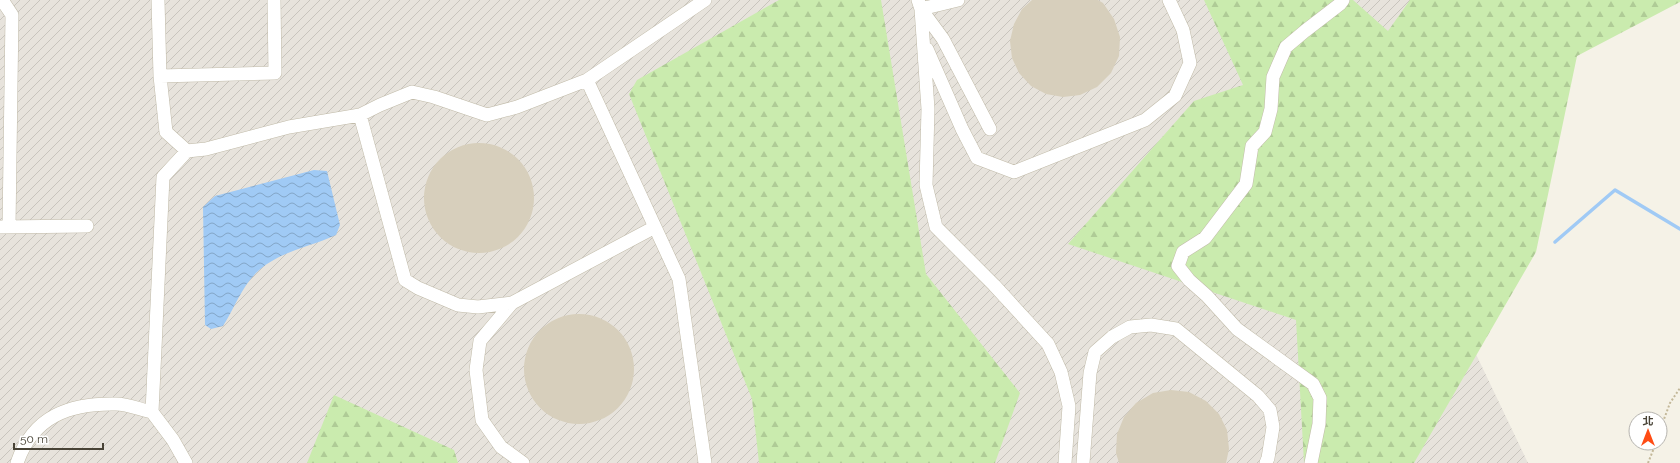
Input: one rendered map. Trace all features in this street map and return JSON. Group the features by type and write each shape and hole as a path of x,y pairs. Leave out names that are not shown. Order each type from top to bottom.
{"lane":[{"path":"2,0 12,15 4,227 87,226"},
{"path":"158,0 160,76 166,132 187,151"},
{"path":"160,76 275,73 274,0"},
{"path":"186,463 173,440 152,412 163,177 187,151 206,149 290,127 360,115 412,92 434,97 487,115 517,107 587,80 705,0"},
{"path":"919,5 958,0"},
{"path":"923,38 962,129 977,158 1014,172 1145,120 1175,96 1190,63 1183,30 1168,0"},
{"path":"1311,463 1319,424 1320,398 1313,384 1237,329 1207,296 1189,280 1178,266 1183,252 1204,238 1246,184 1252,146 1265,132 1271,109 1273,77 1286,47 1343,0"},
{"path":"919,5 928,109 926,185 936,227 994,285 1048,344 1061,372 1070,406 1065,463"},
{"path":"919,5 943,39 990,129"},
{"path":"587,80 679,279 704,463"},
{"path":"360,115 405,280 418,288 458,306 478,307 512,303 655,227"},
{"path":"512,303 480,341 476,370 482,420 501,447 523,463"},
{"path":"1083,463 1090,373 1095,352 1112,337 1130,326 1151,325 1176,329 1258,396 1270,410 1273,427 1266,463"},
{"path":"17,463 31,435 50,417 74,407 117,404 152,412"}],"path":[{"path":"1667,411 1670,403 1680,388"},
{"path":"1648,463 1653,451"}],"shaded area":[{"path":"0,0 1487,0 1397,189 1528,463 0,463"}],"green space":[{"path":"779,0 881,0 926,274 1020,393 995,463 759,463 752,399 629,94 637,80"},
{"path":"1204,0 1353,0 1388,31 1410,0 1680,0 1680,2 1577,56 1536,252 1414,463 1304,463 1296,320 1068,244 1194,101 1243,85"},
{"path":"334,395 454,450 458,463 307,463"}],"water":[{"path":"314,170 327,171 340,225 336,235 284,255 264,266 246,285 223,326 211,329 205,325 203,207 215,196"}],"building":[{"path":"1032,0 1098,0 1103,3 1114,19 1120,37 1119,56 1111,73 1097,87 1080,95 1063,97 1046,94 1031,86 1019,73 1012,58 1010,41 1014,24 1022,9"},
{"path":"479,143 490,144 500,148 518,159 529,177 533,187 533,209 529,219 518,237 500,248 490,252 479,253 468,252 458,248 440,237 429,219 425,209 424,198 425,187 429,177 440,159 458,148 468,144"},
{"path":"579,314 600,318 610,323 618,330 625,338 630,348 634,369 630,390 625,400 618,408 610,415 600,420 579,424 558,420 548,415 540,408 533,400 528,390 524,369 528,348 533,338 540,330 548,323 558,318"},
{"path":"1171,390 1189,392 1206,401 1219,414 1227,430 1229,449 1226,463 1119,463 1116,453 1117,434 1124,417 1136,403 1153,393"}],"waterway":[{"path":"1555,242 1615,190 1680,229"}]}
